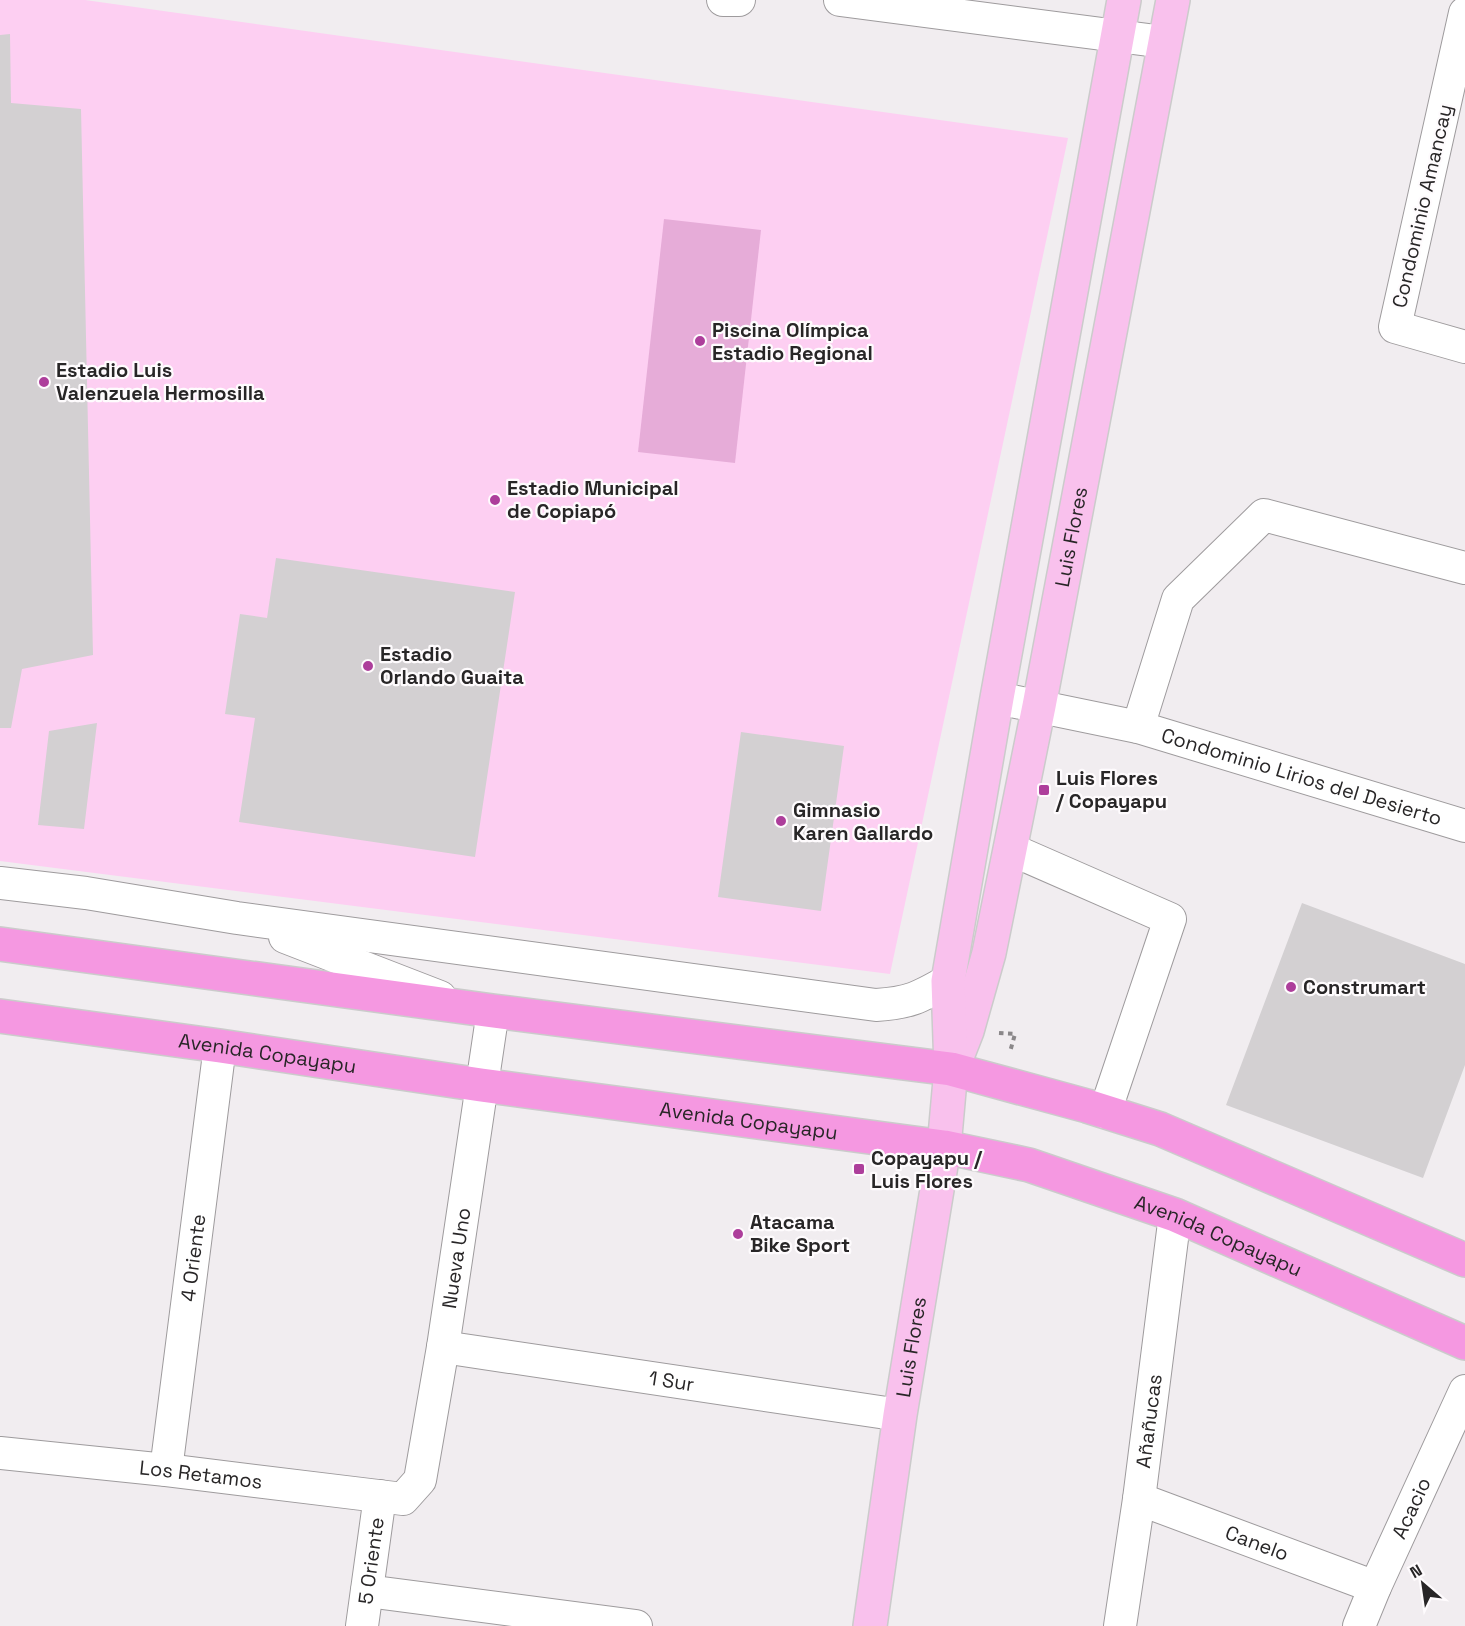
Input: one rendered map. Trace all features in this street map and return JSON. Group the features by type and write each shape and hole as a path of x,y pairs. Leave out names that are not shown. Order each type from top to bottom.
{"highway":[{"path":"0,944 494,1011 951,1069 1160,1129 1465,1260"},
{"name":"Avenida Copayapu","path":"0,1016 481,1085 944,1146 1029,1165 1175,1215 1465,1343"}],"main road":[{"name":"Luis Flores","path":"870,1626 900,1414 944,1146 951,1069 948,981 1124,0"},
{"name":"Luis Flores","path":"951,1069 967,1031 989,953 1039,706 1173,0"}],"street":[{"path":"723,0 739,0"},
{"path":"840,0 1164,42"},
{"name":"Condominio Amancay","path":"1465,13 1395,327 1465,347"},
{"name":"Condominio Lirios del Desierto","path":"1138,728 1178,599 1264,515 1465,568"},
{"name":"Condominio Lirios del Desierto","path":"997,698 1138,728 1465,826"},
{"path":"1010,849 1170,919 1105,1112"},
{"path":"0,883 86,893 237,918 876,1005 902,1003 923,995 948,981"},
{"path":"237,918 460,1005"},
{"name":"Nueva Uno","path":"392,1498 420,1480 494,1011"},
{"name":"4 Oriente","path":"166,1470 220,1046"},
{"name":"Añañucas","path":"1120,1626 1139,1499 1175,1215"},
{"name":"1 Sur","path":"442,1347 900,1414"},
{"name":"Acacio","path":"1359,1626 1465,1391"},
{"name":"Los Retamos","path":"0,1453 166,1470 392,1498"},
{"name":"5 Oriente","path":"362,1626 367,1591 392,1498"},
{"name":"Canelo","path":"1139,1499 1375,1587"},
{"path":"367,1591 626,1625"}],"path":[{"path":"967,1031 1015,1034 1003,1084"}],"shaded area":[{"name":"Estadio Municipal de Copiapó","path":"0,0 85,0 1068,138 890,974 0,861"},
{"name":"Piscina Olímpica Estadio Regional","path":"664,219 761,230 735,463 638,452"}],"building":[{"name":"Estadio Luis Valenzuela Hermosilla","path":"10,34 11,103 81,109 93,655 22,669 11,728 0,728 0,35"},
{"name":"Estadio Orlando Guaita","path":"276,558 515,592 475,857 239,822 255,718 225,714 240,614 267,618"},
{"path":"97,723 84,829 38,825 49,731"},
{"name":"Gimnasio Karen Gallardo","path":"741,732 844,746 821,911 718,897"},
{"path":"1302,903 1465,964 1465,1065 1423,1178 1226,1105"}],"place":[{"name":"Piscina Olímpica Estadio Regional","path":"700,341"},
{"name":"Estadio Luis Valenzuela Hermosilla","path":"44,382"},
{"name":"Estadio Municipal de Copiapó","path":"495,500"},
{"name":"Estadio Orlando Guaita","path":"368,666"},
{"name":"Luis Flores / Copayapu","path":"1044,790"},
{"name":"Gimnasio Karen Gallardo","path":"781,821"},
{"name":"Construmart","path":"1291,987"},
{"name":"Copayapu / Luis Flores","path":"859,1169"},
{"name":"Atacama Bike Sport","path":"738,1234"}]}
